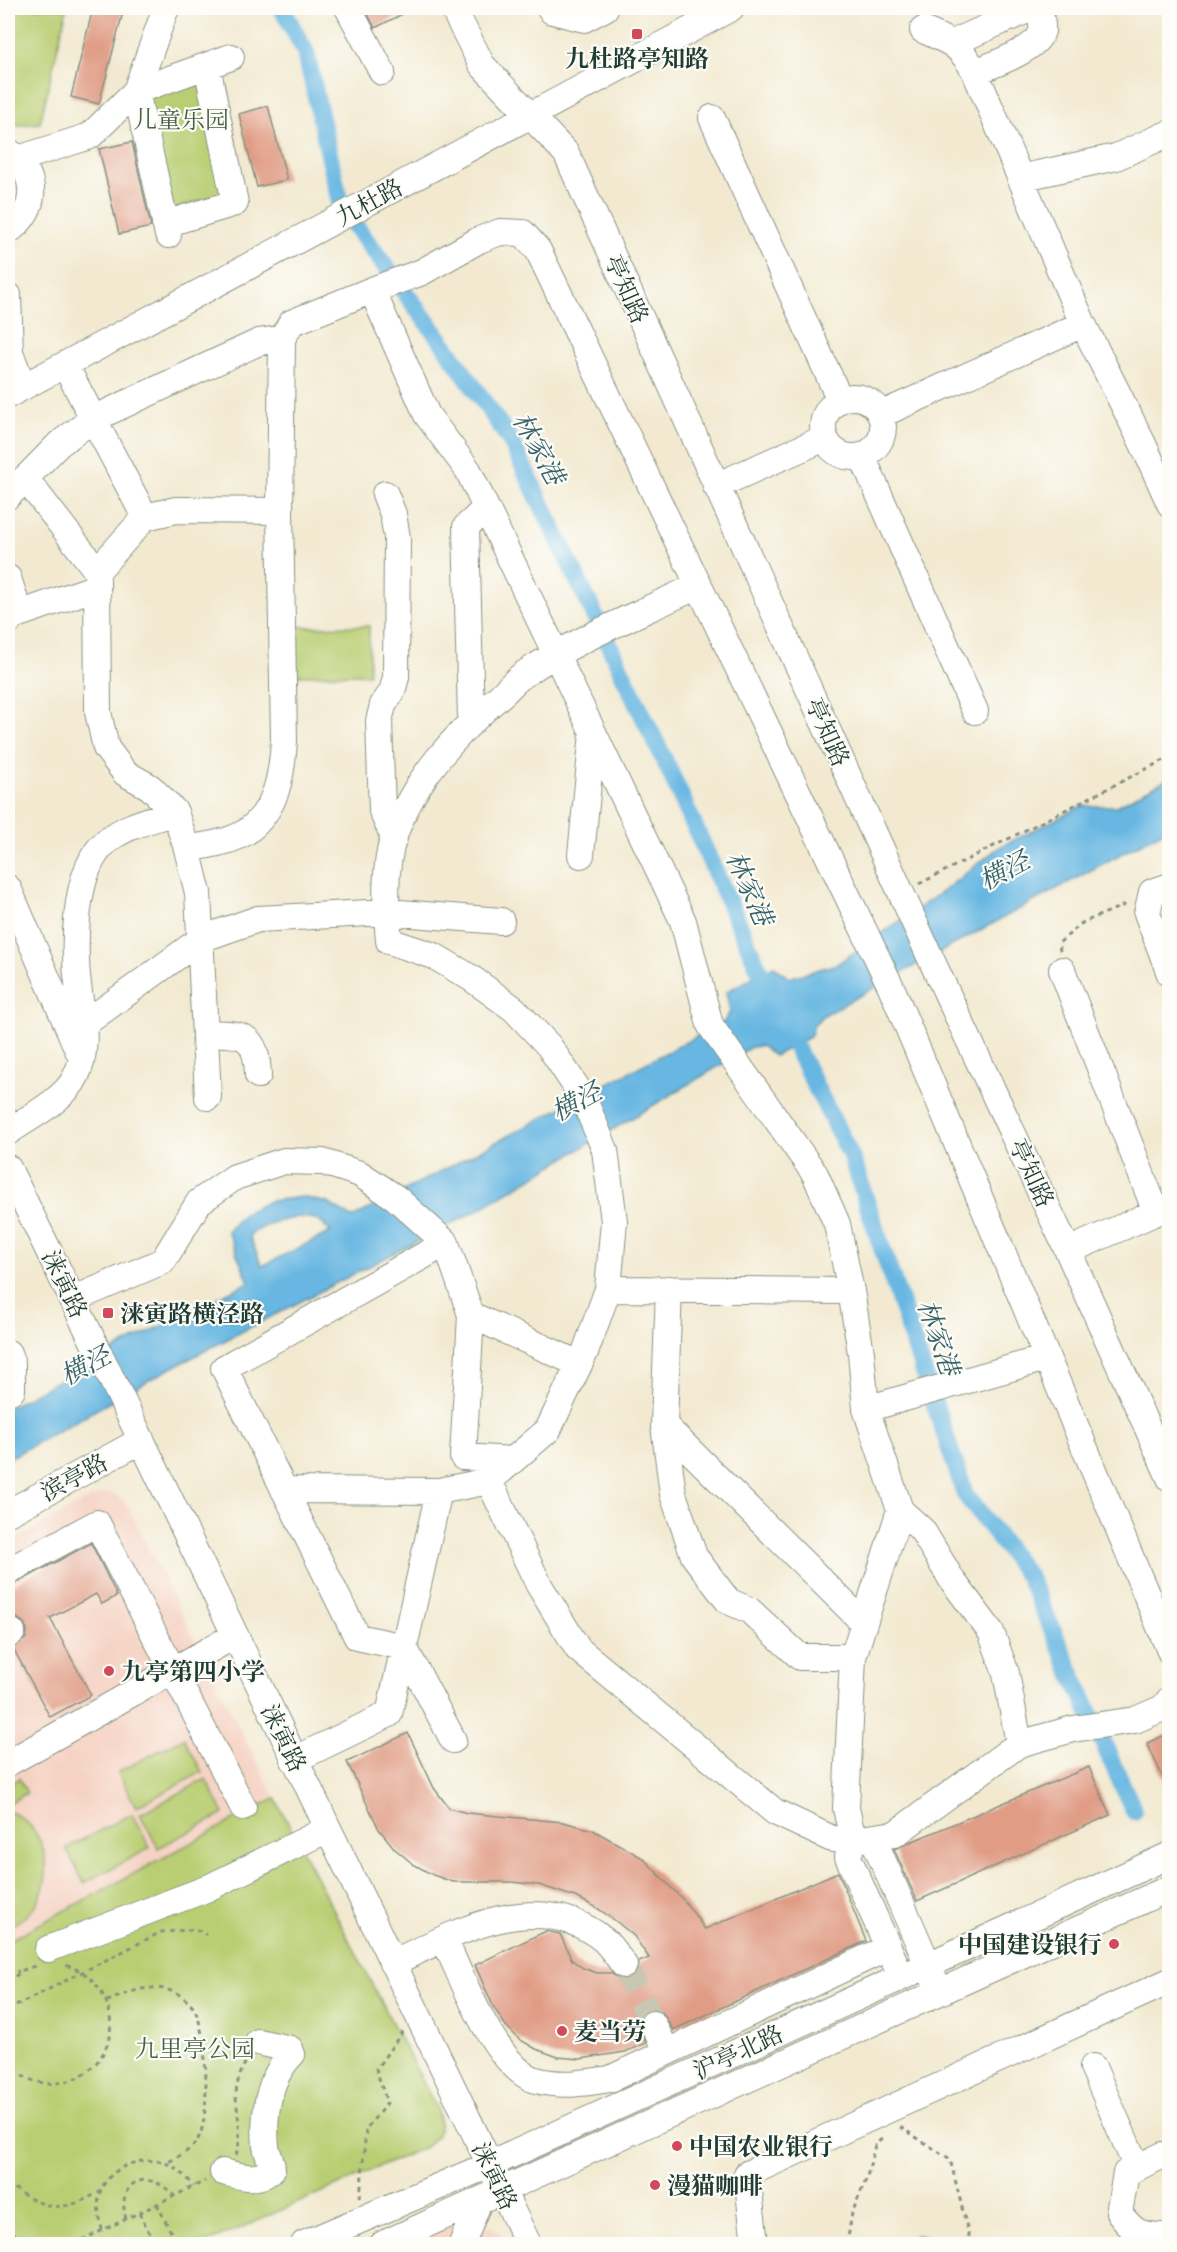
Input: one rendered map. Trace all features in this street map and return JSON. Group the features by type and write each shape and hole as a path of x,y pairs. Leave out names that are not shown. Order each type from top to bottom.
{"street":[{"path":"166,8 136,91 167,230 235,203 207,66"},
{"path":"348,8 382,72"},
{"name":"亭知路","path":"453,8 482,65 566,153 936,970 1068,1251 1170,1478"},
{"path":"550,8 552,11 584,19 605,8"},
{"name":"九杜路","path":"15,391 731,8"},
{"path":"952,43 1029,8 1042,31 1036,41 1024,50 975,72"},
{"path":"923,30 952,43 965,55 975,72 1083,324 1162,464 1170,504"},
{"path":"8,231 26,213 31,199 29,177 13,155 90,136 136,91 231,57"},
{"path":"712,118 840,400"},
{"path":"1020,178 1116,157 1170,133"},
{"path":"187,849 222,842 245,832 262,817 275,796 283,769 280,511 282,339 291,323 422,272 479,240 500,232 523,233 538,250 891,989 1170,1651"},
{"path":"372,290 427,415 468,470 486,508 566,650 593,732 683,921 710,1025 815,1174 837,1224 861,1353 866,1409 900,1510 922,1530 952,1580 991,1632 1006,1673 1019,1744"},
{"path":"8,295 10,352 15,391"},
{"path":"880,415 1083,324"},
{"path":"208,1097 198,893 187,849 175,812 150,787 125,773 106,748 98,712 98,579 16,487 59,444 93,419 259,342 282,339"},
{"path":"65,365 145,517"},
{"path":"849,397 868,401 880,415 883,425 882,435 871,451 862,456 844,456 829,446 822,429 826,412 840,400 849,397"},
{"path":"716,486 825,438"},
{"path":"862,456 975,711"},
{"path":"385,494 393,514 397,537 396,677 392,692 383,705 379,721 382,811 394,838"},
{"path":"471,720 466,527 486,508"},
{"path":"9,620 98,579 145,517 176,510 280,511"},
{"path":"8,578 15,600 9,620"},
{"path":"284,1490 439,1491 489,1481 548,1430 579,1364 608,1289 614,1221 605,1150 583,1097 549,1046 514,1009 471,978 434,956 389,940 386,882 394,838 410,797 471,720 526,673 566,650 699,585"},
{"path":"581,855 593,732"},
{"path":"8,1132 61,1096 74,1081 83,1061 83,1025 76,976 76,933 81,892 89,862 106,841 130,827 175,812"},
{"path":"8,888 83,1061"},
{"path":"1161,889 1147,913 1170,974"},
{"path":"83,1025 201,939 258,919 387,912 501,921"},
{"path":"1062,970 1163,1209 1068,1251"},
{"path":"205,1033 244,1036 254,1046 258,1075"},
{"path":"72,1300 163,1261 199,1202 235,1177 284,1161 323,1162 360,1174 396,1198 446,1243 471,1315 463,1457 513,1461"},
{"name":"涞寅路","path":"8,1168 124,1404 489,2165 490,2196 528,2244"},
{"path":"404,1647 357,1637 224,1368 446,1243"},
{"path":"608,1289 851,1291"},
{"path":"669,1289 664,1425 673,1494 694,1556 728,1601 750,1610 800,1657 853,1657"},
{"path":"471,1315 579,1364"},
{"path":"8,1353 12,1364 10,1391"},
{"path":"866,1409 1046,1358"},
{"path":"664,1425 864,1623"},
{"name":"滨亭路","path":"8,1513 140,1441"},
{"path":"489,1481 539,1585 578,1649 775,1812 832,1839 860,1839 895,1834 1019,1744 1073,1730 1135,1720 1163,1708 1170,1699"},
{"path":"294,1760 389,1714 439,1491"},
{"path":"900,1510 853,1657 846,1808 860,1839 876,1845 940,1992"},
{"path":"8,1571 97,1522 243,1807"},
{"path":"8,1763 234,1636"},
{"path":"404,1647 453,1740"},
{"path":"48,1949 206,1889 328,1829"},
{"path":"860,1839 848,1857 914,2004"},
{"name":"沪亭北路","path":"304,2244 489,2165 1170,1855"},
{"name":"沪亭北路","path":"383,2244 1170,1888"},
{"path":"392,1963 471,1926 505,1917 544,1914 578,1924 604,1941 624,1965"},
{"path":"444,1939 484,2024 506,2058 534,2080 570,2085 610,2079 883,1950"},
{"path":"754,2244 747,2174 1170,1981"},
{"path":"653,2024 667,2052"},
{"path":"223,2172 246,2178 268,2174 272,2169 267,2150 265,2127 268,2099 282,2064 292,2054 290,2049 258,2042"},
{"path":"1093,2067 1137,2168"},
{"path":"1170,2155 1163,2155 1126,2173 1119,2213 1138,2239 1170,2237"},
{"path":"462,2244 490,2196"}],"path":[{"path":"901,893 1170,757"},
{"path":"1062,970 1059,943 1082,923 1161,889"},
{"path":"8,2010 161,1932 191,1929 206,1935"},
{"path":"8,1975 23,1970"},
{"path":"8,2064 14,2071 30,2081 50,2084 69,2081 87,2072 100,2058 109,2040 111,2020 107,2001 96,1984 81,1972"},
{"path":"107,2001 155,1988 171,1991 184,1997 194,2008 202,2025 207,2109 205,2124 198,2139 188,2151 166,2163"},
{"path":"194,2008 199,2005"},
{"path":"358,2221 366,2128 387,2103 376,2069 416,2012"},
{"path":"74,2244 223,2172 232,2163 238,2152 240,2135 236,2094 238,2079 246,2060 258,2042"},
{"path":"8,2072 14,2071"},
{"path":"898,2126 950,2159 971,2244"},
{"path":"847,2244 852,2213 867,2177 874,2145 890,2132"},
{"path":"102,2231 98,2210 100,2192 113,2173 129,2163 148,2160 166,2163 182,2172 194,2186"},
{"path":"126,2219 123,2206 124,2197 128,2187 137,2181 147,2179 158,2181 174,2196"},
{"path":"8,2182 15,2189 38,2202 61,2207 100,2192"},
{"path":"157,2204 177,2244"},
{"path":"139,2213 155,2244"},
{"path":"8,2224 21,2244"}],"shaded area":[{"name":"九亭第四小学","path":"114,1494 125,1502 275,1798 8,1941 8,1544 92,1497"},
{"path":"480,2222 493,2228 511,2244 408,2244 453,2224"}],"green space":[{"path":"8,8 67,8 40,123 8,126"},
{"name":"儿童乐园","path":"202,79 225,193 173,210 148,97"},
{"path":"369,626 369,674 289,675 288,627"},
{"path":"184,1738 202,1772 136,1807 118,1772"},
{"path":"19,1778 27,1793 8,1804 8,1785"},
{"path":"206,1779 224,1814 158,1848 140,1814"},
{"name":"九里亭公园","path":"275,1798 437,2109 439,2126 437,2135 425,2147 204,2244 8,2244 8,1941"},
{"path":"8,1811 20,1817 31,1827 38,1838 46,1864 46,1878 33,1908 27,1915 8,1927"},
{"path":"132,1814 150,1848 84,1883 66,1848"}],"water":[{"name":"横泾","path":"1169,778 1169,828 822,1016 814,1025 810,1037 774,1056 761,1046 751,1047 476,1211 160,1374 8,1459 8,1408 122,1346 249,1282 227,1231 244,1213 270,1201 302,1197 328,1203 352,1218 724,1022 730,1012 726,992 774,966 789,978 837,964 943,891 998,848 1082,806 1117,806","holes":["298,1217 317,1219 331,1232 262,1266 249,1235 271,1223"]},
{"path":"916,2235 944,2242 945,2244 902,2244"}],"building":[{"path":"93,8 123,12 99,104 71,97"},
{"path":"365,8 414,8 375,28"},
{"path":"268,106 287,180 257,187 239,114"},
{"path":"132,142 151,227 119,234 99,149"},
{"path":"91,1543 117,1596 102,1604 96,1594 50,1618 91,1695 50,1717 13,1648 26,1638 27,1631 24,1623 17,1618 10,1617 8,1586"},
{"path":"408,1733 434,1788 449,1808 467,1813 563,1822 593,1830 643,1858 686,1903 705,1929 838,1872 866,1941 673,2030 662,2012 654,2009 647,2010 641,2015 638,2024 646,2043 625,2052 580,2059 558,2057 536,2049 519,2039 506,2026 494,2008 475,1965 546,1931 560,1934 572,1960 583,1968 597,1973 611,1973 619,1979 626,1980 632,1977 638,1970 639,1962 649,1958 634,1936 597,1908 578,1898 539,1885 512,1882 453,1882 433,1875 413,1864 395,1849 379,1829 347,1762"},
{"path":"1170,1733 1170,1793 1147,1743"},
{"path":"1089,1767 1110,1815 917,1901 894,1849"}],"waterway":[{"name":"林家港","path":"282,8 306,53 341,207 445,346 511,441 671,774 771,996"},
{"name":"林家港","path":"784,1024 851,1156 965,1494 1028,1576 1134,1811"}],"tunnel":[{"path":"624,1965 653,2024"}],"place":[{"name":"九杜路亭知路","path":"637,34"},
{"name":"涞寅路横泾路","path":"108,1313"},
{"name":"九亭第四小学","path":"109,1671"},
{"name":"中国建设银行","path":"1114,1944"},
{"name":"麦当劳","path":"562,2031"},
{"name":"中国农业银行","path":"677,2146"},
{"name":"漫猫咖啡","path":"655,2185"}]}
